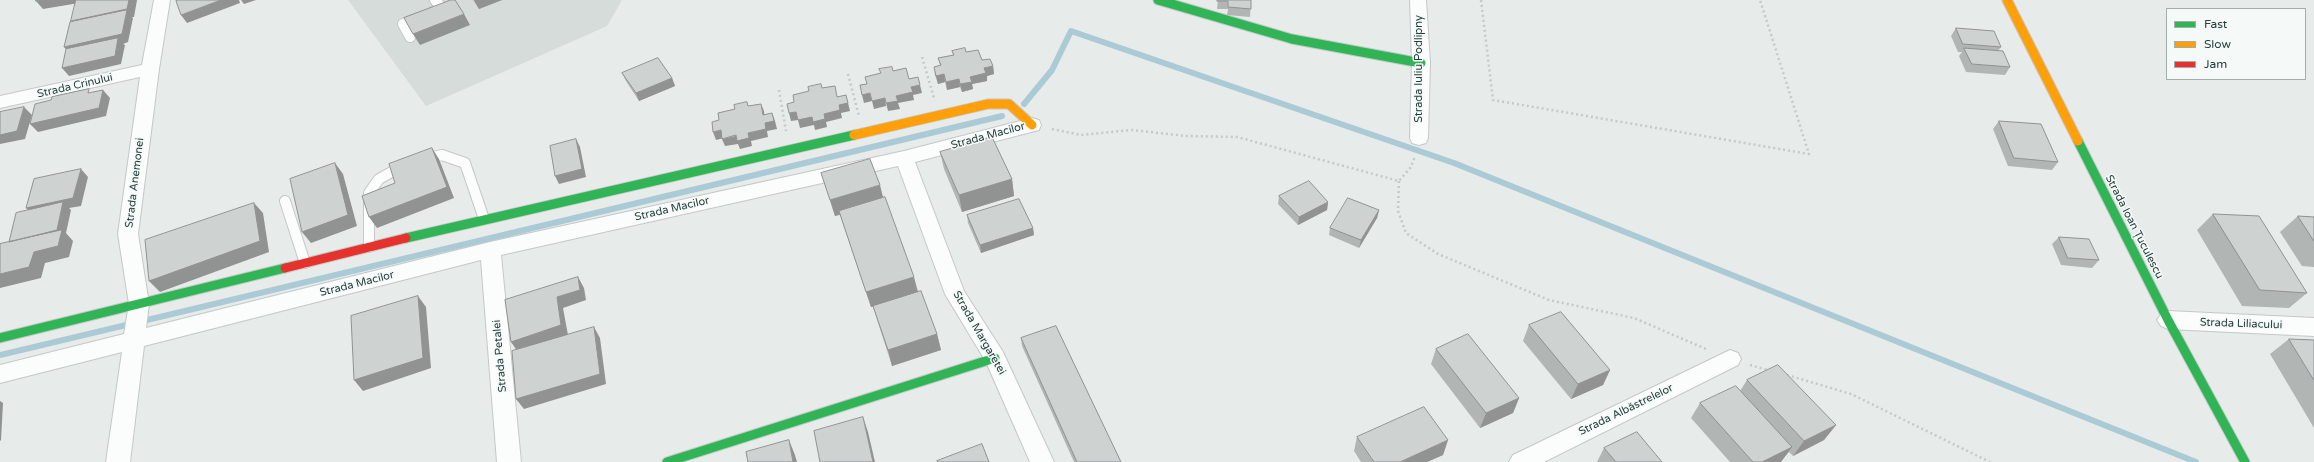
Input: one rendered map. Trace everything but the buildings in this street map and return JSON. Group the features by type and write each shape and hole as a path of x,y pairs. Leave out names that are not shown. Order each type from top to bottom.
{"street":[{"name":"Strada Anemonei","path":"118,462 133,336 138,307 128,234 150,69 162,0"},
{"path":"1158,0 1181,4 1292,39 1421,63"},
{"name":"Strada Iuliu Podlipny","path":"1418,0 1421,63 1420,138"},
{"name":"Strada Ioan Țuculescu","path":"2007,0 2168,320 2245,462"},
{"name":"Strada Crinului","path":"0,102 150,69"},
{"name":"Strada Macilor","path":"0,338 138,307 305,263 484,219 997,103 1009,104 1032,125"},
{"name":"Strada Macilor","path":"0,374 133,336 490,250 904,158 1032,125"},
{"name":"Strada Margaretei","path":"904,158 955,294 995,358 1042,462"},
{"name":"Strada Petalei","path":"490,250 509,462"},
{"name":"Strada Liliacului","path":"2168,320 2314,327"},
{"path":"667,462 995,358"},
{"name":"Strada Albăstrelelor","path":"1521,462 1730,359"}],"lane":[{"path":"410,37 403,24 442,8 435,0"},
{"path":"369,247 369,193 379,178 411,161 442,155 466,163 484,219"},
{"path":"285,201 305,263"}],"path":[{"path":"1481,0 1493,100 1809,154 1760,0"},
{"path":"922,57 940,115"},
{"path":"848,74 863,133"},
{"path":"779,90 789,150"},
{"path":"1032,125 1081,136 1132,130 1186,136 1237,136 1399,181"},
{"path":"1420,138 1412,167 1399,181 1398,211 1406,233 1438,254 1549,300 1634,318 1730,359 1776,372"},
{"path":"1783,374 1851,394 1990,462"}],"shaded area":[{"path":"348,0 622,0 607,26 426,106"}],"waterway":[{"path":"1024,104 1052,70 1071,31 1454,163 2196,462"},
{"path":"0,355 1002,116"}],"traffic: fast":[{"path":"1158,0 1292,39 1421,63"},
{"path":"406,238 854,135"},
{"path":"2078,141 2168,320 2245,462"},
{"path":"0,338 285,268"},
{"path":"667,462 995,358"}],"traffic: slow":[{"path":"2007,0 2078,141"},
{"path":"854,135 988,104 1009,104 1032,125"}],"traffic: jam":[{"path":"285,268 406,238"}]}
